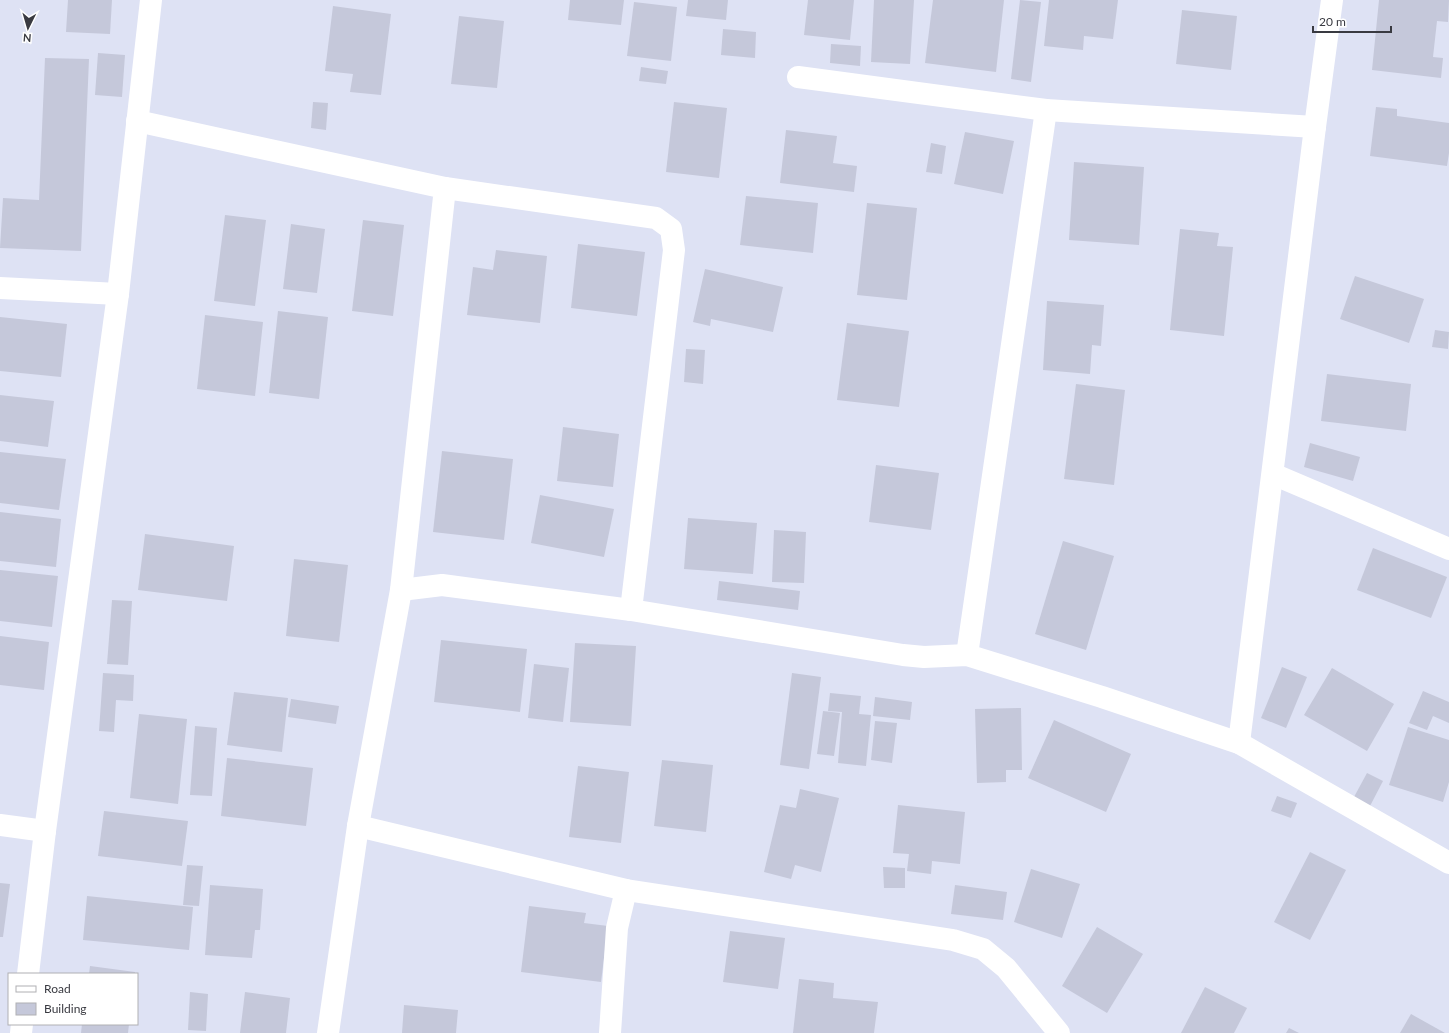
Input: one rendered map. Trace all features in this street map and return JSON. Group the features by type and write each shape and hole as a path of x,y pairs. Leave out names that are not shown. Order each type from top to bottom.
{"street":[{"path":"28,973 45,831 118,294 151,0"},
{"path":"1239,743 1315,126 1332,0"},
{"path":"798,77 1046,110 1315,126"},
{"path":"967,655 1046,110"},
{"path":"137,121 445,188 656,218 671,229 674,250 631,610"},
{"path":"328,1033 358,826 400,590 445,188"},
{"path":"0,288 118,294"},
{"path":"1273,474 1449,549"},
{"path":"404,560 442,585"},
{"path":"400,590 442,585 631,610 903,655 924,657 967,655 1239,743 1449,863"},
{"path":"0,825 45,831"},
{"path":"358,826 626,890 953,940 983,950 1006,968 1059,1033"},
{"path":"610,1033 617,928 626,890"}],"building":[{"path":"68,0 112,0 110,34 66,32"},
{"path":"570,0 624,0 621,25 568,20"},
{"path":"688,0 728,0 726,20 686,16"},
{"path":"808,0 854,0 850,40 804,35"},
{"path":"874,0 914,0 910,64 871,62"},
{"path":"933,0 1004,0 996,72 925,63"},
{"path":"1020,0 1041,2 1031,82 1011,79"},
{"path":"1049,0 1118,0 1113,39 1084,36 1083,50 1044,46"},
{"path":"1379,0 1449,0 1448,22 1437,21 1433,57 1443,58 1441,78 1372,70"},
{"path":"634,2 677,7 671,61 627,56"},
{"path":"333,6 391,14 381,95 350,92 353,74 325,71"},
{"path":"1182,10 1237,16 1231,70 1176,64"},
{"path":"459,16 504,21 497,88 451,84"},
{"path":"723,29 756,32 755,58 721,55"},
{"path":"831,44 861,46 860,66 830,63"},
{"path":"98,53 125,55 122,97 95,95"},
{"path":"45,58 89,59 81,251 0,248 3,198 39,200"},
{"path":"641,67 668,71 666,84 639,81"},
{"path":"313,102 328,103 326,130 311,128"},
{"path":"674,102 727,108 719,178 666,172"},
{"path":"1376,107 1397,109 1397,116 1449,123 1449,153 1447,166 1370,156"},
{"path":"786,130 837,136 833,163 857,166 854,192 780,183"},
{"path":"965,132 1014,141 1003,194 954,184"},
{"path":"931,143 946,146 942,174 926,172"},
{"path":"1074,162 1144,167 1139,245 1069,240"},
{"path":"746,196 818,203 813,253 740,245"},
{"path":"867,203 917,208 907,300 857,295"},
{"path":"225,215 266,220 255,306 214,301"},
{"path":"363,220 404,225 393,316 352,311"},
{"path":"291,224 325,229 317,293 283,289"},
{"path":"1180,229 1219,233 1217,246 1233,247 1224,336 1170,330"},
{"path":"578,244 645,252 637,316 571,308"},
{"path":"496,250 547,256 540,323 467,315 473,267 493,270"},
{"path":"705,269 783,287 773,332 711,319 710,326 693,322"},
{"path":"1355,276 1424,299 1409,343 1340,319"},
{"path":"1047,301 1104,305 1101,346 1092,345 1090,374 1043,370"},
{"path":"278,311 328,317 319,399 269,393"},
{"path":"205,315 263,322 255,396 197,389"},
{"path":"0,317 67,324 61,377 0,371"},
{"path":"847,323 909,331 899,407 837,400"},
{"path":"1435,330 1449,332 1448,349 1432,347"},
{"path":"686,349 705,350 703,384 684,382"},
{"path":"1327,374 1411,384 1406,431 1321,421"},
{"path":"1076,384 1125,390 1114,485 1064,479"},
{"path":"0,395 54,401 48,447 0,441"},
{"path":"563,427 619,434 613,487 557,481"},
{"path":"1310,443 1360,457 1353,481 1304,467"},
{"path":"442,451 513,459 504,540 433,532"},
{"path":"0,452 66,459 59,510 0,503"},
{"path":"876,465 939,473 931,530 869,522"},
{"path":"540,495 614,509 604,557 531,543"},
{"path":"0,512 61,519 56,567 0,561"},
{"path":"688,518 757,523 753,574 684,569"},
{"path":"774,530 806,532 804,583 772,582"},
{"path":"145,534 234,546 227,601 138,590"},
{"path":"1063,541 1114,556 1086,650 1035,634"},
{"path":"1373,548 1447,577 1431,618 1357,590"},
{"path":"294,559 348,565 339,642 286,636"},
{"path":"0,570 58,576 52,627 0,621"},
{"path":"719,581 800,591 798,610 717,600"},
{"path":"112,600 132,601 128,665 107,664"},
{"path":"0,636 49,642 44,690 0,685"},
{"path":"441,640 527,649 520,712 434,702"},
{"path":"575,643 636,646 631,726 570,722"},
{"path":"534,664 569,668 563,722 528,718"},
{"path":"1282,667 1307,677 1286,728 1261,718"},
{"path":"1332,668 1394,704 1367,751 1304,715"},
{"path":"103,673 134,675 133,701 116,700 114,732 99,731"},
{"path":"792,673 821,677 809,769 780,765"},
{"path":"1423,691 1449,702 1449,723 1433,716 1427,730 1409,723"},
{"path":"234,692 288,698 282,752 227,745"},
{"path":"830,693 861,696 859,714 871,715 866,766 838,763 842,712 828,711"},
{"path":"875,697 912,702 910,720 873,716"},
{"path":"291,699 339,706 336,724 288,717"},
{"path":"1021,708 1022,770 1006,770 1006,782 977,783 975,709"},
{"path":"823,711 840,713 834,756 817,754"},
{"path":"139,714 187,719 178,804 130,798"},
{"path":"1054,720 1131,754 1106,812 1028,778"},
{"path":"875,721 897,723 892,763 871,760"},
{"path":"195,726 217,728 212,796 190,795"},
{"path":"1408,727 1449,740 1449,782 1443,802 1389,785"},
{"path":"227,758 313,768 306,826 221,816"},
{"path":"662,760 713,765 706,832 654,826"},
{"path":"578,766 629,772 621,843 569,837"},
{"path":"1367,773 1383,781 1370,806 1354,797"},
{"path":"800,789 839,798 821,872 795,865 791,879 764,872 780,805 796,808"},
{"path":"1277,796 1297,803 1291,818 1271,811"},
{"path":"898,805 965,812 960,864 932,861 931,874 907,871 909,854 893,853"},
{"path":"104,811 188,821 182,866 98,856"},
{"path":"1310,852 1346,870 1310,940 1274,922"},
{"path":"187,865 203,866 199,906 183,905"},
{"path":"883,867 905,868 905,888 884,888"},
{"path":"1031,869 1080,884 1062,938 1014,922"},
{"path":"0,883 10,884 3,937 0,937"},
{"path":"210,885 263,889 260,930 255,930 252,958 205,955"},
{"path":"955,885 1007,892 1003,920 951,914"},
{"path":"87,896 193,907 189,950 83,940"},
{"path":"529,906 586,913 584,923 608,926 601,982 521,972"},
{"path":"1097,927 1143,954 1107,1013 1062,986"},
{"path":"730,931 785,938 778,989 723,982"},
{"path":"90,966 135,972 135,973 89,973"},
{"path":"799,979 834,983 833,998 878,1002 874,1033 793,1033"},
{"path":"1205,987 1247,1008 1234,1033 1181,1033"},
{"path":"190,992 208,994 206,1031 188,1030"},
{"path":"245,992 290,998 286,1033 240,1033"},
{"path":"404,1005 458,1010 456,1033 402,1033"},
{"path":"1411,1014 1445,1033 1400,1033"},
{"path":"82,1025 129,1025 128,1033 81,1033"},
{"path":"1289,1028 1299,1033 1286,1033"}]}
